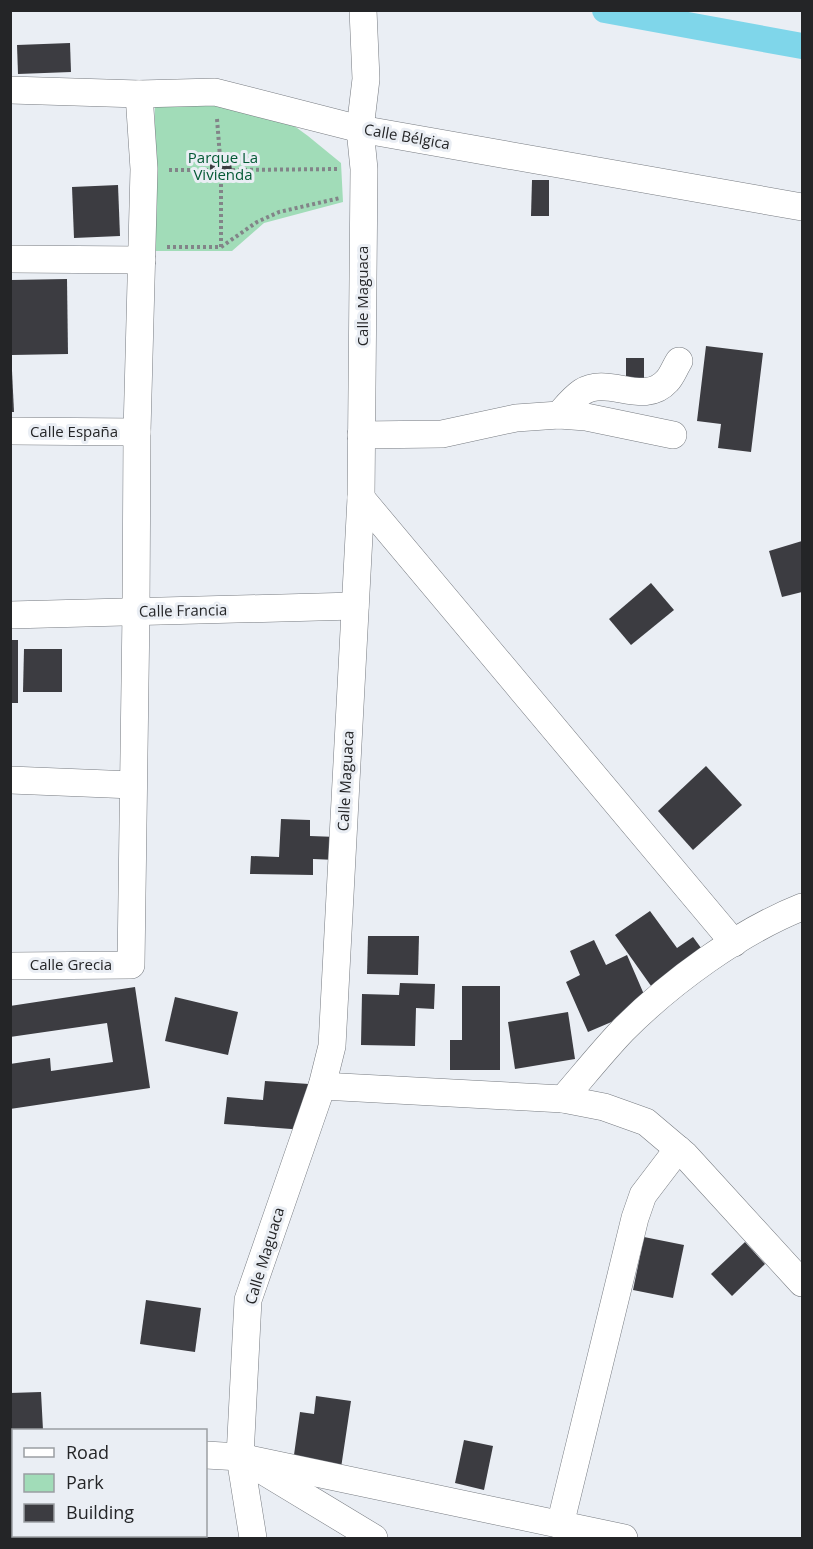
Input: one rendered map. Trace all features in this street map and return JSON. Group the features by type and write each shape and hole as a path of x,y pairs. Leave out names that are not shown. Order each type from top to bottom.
{"street":[{"name":"Calle Maguaca","path":"253,1539 240,1457 248,1300 322,1086 332,1046 361,498 364,182 360,129 366,79 363,10"},
{"name":"Calle Bélgica","path":"10,90 140,94 215,92 360,129 802,207"},
{"path":"10,780 133,785 137,432 144,169 140,94"},
{"path":"10,259 142,253"},
{"path":"559,415 584,391 598,386 645,392 656,390 668,381 679,361"},
{"path":"361,435 442,434 516,418 559,415 586,417 673,435"},
{"name":"Calle España","path":"10,431 137,432"},
{"path":"361,498 734,943"},
{"name":"Calle Francia","path":"10,615 355,606"},
{"name":"Calle Grecia","path":"10,966 131,965 133,785"},
{"path":"563,1099 624,1030 685,975 778,917 802,907"},
{"path":"322,1086 563,1099 604,1107 646,1122 686,1155 802,1283"},
{"path":"560,1525 635,1218 643,1195 678,1149"},
{"path":"207,1455 240,1457 624,1539"},
{"path":"240,1457 374,1539"}],"path":[{"path":"215,92 220,157"},
{"path":"144,169 210,170"},
{"path":"232,170 364,182"},
{"path":"221,182 221,247"},
{"path":"142,253 221,247 257,222 279,212 335,199 364,182"}],"green space":[{"name":"Parque La Vivienda","path":"155,92 275,112 341,163 343,202 264,223 232,251 153,251"}],"building":[{"path":"70,43 71,72 18,74 17,45"},
{"path":"220,157 231,163 233,177 221,182 211,179 210,170 210,164"},
{"path":"532,180 549,180 549,216 531,216"},
{"path":"118,185 120,236 74,238 72,187"},
{"path":"67,279 68,354 12,355 11,280"},
{"path":"706,346 763,353 751,452 718,448 721,424 697,421"},
{"path":"626,358 644,358 644,387 626,387"},
{"path":"10,371 12,371 14,412 10,412"},
{"path":"802,541 802,592 782,597 769,551"},
{"path":"651,583 674,610 631,645 609,619"},
{"path":"10,640 18,640 18,703 10,703"},
{"path":"24,649 62,649 62,692 23,692"},
{"path":"706,766 742,805 693,850 658,811"},
{"path":"281,819 310,820 310,836 337,837 336,860 313,859 313,875 250,874 251,856 279,857"},
{"path":"650,911 677,948 693,937 707,956 656,993 615,935"},
{"path":"368,936 419,936 418,975 367,974"},
{"path":"594,940 606,965 627,955 649,1006 588,1032 566,982 580,975 570,951"},
{"path":"400,983 435,984 434,1009 416,1008 415,1046 361,1045 362,994 399,995"},
{"path":"462,986 500,986 500,1070 450,1070 450,1040 462,1040"},
{"path":"135,987 150,1088 10,1109 10,1064 50,1058 51,1071 113,1062 107,1023 10,1037 10,1006"},
{"path":"175,997 238,1012 228,1055 165,1041"},
{"path":"568,1012 575,1059 515,1069 508,1022"},
{"path":"265,1081 309,1084 305,1130 224,1124 227,1097 263,1100"},
{"path":"644,1237 684,1245 673,1298 633,1290"},
{"path":"745,1242 765,1264 732,1296 711,1274"},
{"path":"146,1300 201,1308 195,1352 140,1344"},
{"path":"41,1392 43,1429 12,1429 10,1440 10,1393"},
{"path":"316,1396 351,1401 341,1468 293,1462 300,1412 314,1414"},
{"path":"464,1440 493,1446 484,1490 455,1483"}],"waterway":[{"path":"605,10 802,46"}]}
